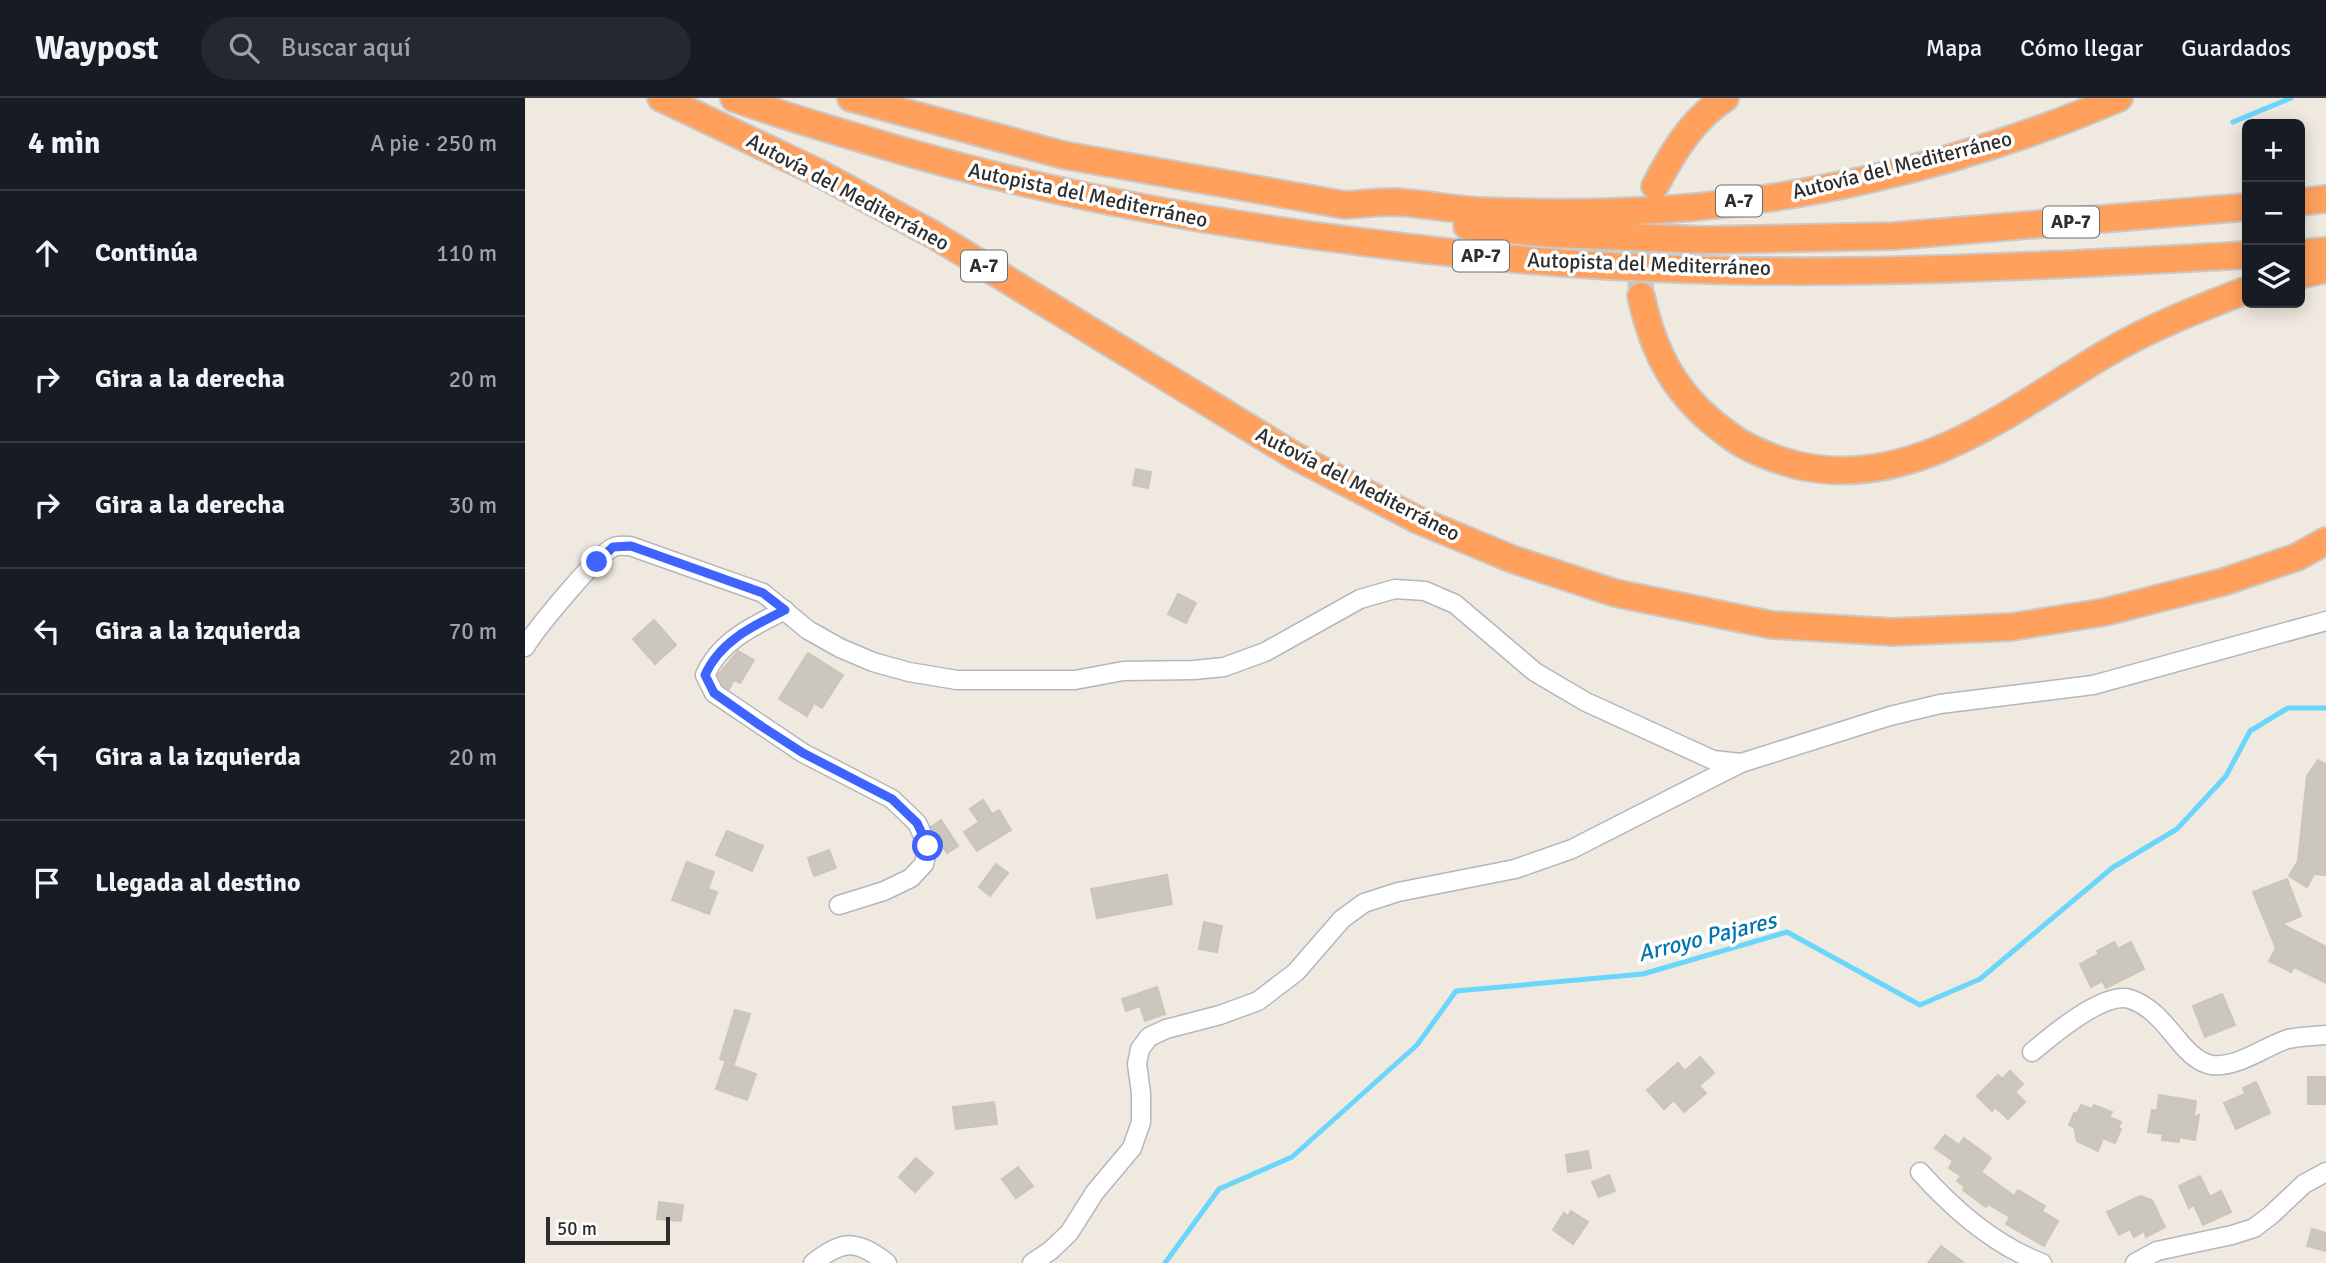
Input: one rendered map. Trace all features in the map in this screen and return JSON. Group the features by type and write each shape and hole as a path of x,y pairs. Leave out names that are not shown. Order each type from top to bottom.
{"highway":[{"name":"Autovía del Mediterráneo","path":"661,98 817,172 934,235 1296,456 1418,520 1512,559 1615,593 1772,625 1893,632 2011,627 2105,612 2223,582 2297,557 2326,541"},
{"name":"Autopista del Mediterráneo","path":"734,98 957,168 1111,204 1272,231 1471,256 1677,269 1841,270 2242,255"},
{"name":"Autovía del Mediterráneo","path":"851,98 1063,155 1345,205 1392,202 1482,211 1610,212 1697,206 1780,195 1864,179 1947,158 2060,123 2119,98"},
{"path":"1655,186 1673,152 1694,124 1725,98"},
{"path":"2305,202 2326,200"},
{"name":"Autopista del Mediterráneo","path":"1345,205 1392,220 1553,234 1705,240 1894,236 2242,207"},
{"path":"2305,253 2326,251"},
{"path":"2305,274 2326,269"},
{"path":"1641,296 1647,324 1659,356 1679,389 1703,417 1737,442 1772,459 1811,468 1847,471 1890,466 1934,453 1985,429 2109,352 2193,311 2242,292"},
{"path":"2297,557 2326,554"}],"street":[{"path":"525,647 541,622 613,547 631,546 763,593 808,630 873,662 909,673 957,680 1075,680 1123,671 1224,667 1265,652 1360,599 1395,589 1425,591 1455,604 1535,672 1586,702 1713,760 1741,764"},
{"path":"785,610 744,631 713,657 705,675 714,693 803,753 892,799 917,823 928,846 924,864 911,878 884,891 839,905"},
{"path":"1031,1263 1051,1251 1069,1233 1095,1192 1132,1148 1141,1122 1137,1064 1140,1049 1149,1037 1166,1029 1220,1015 1258,1001 1296,972 1342,919 1364,903 1398,892 1515,869 1572,849 1741,764 1903,713 1940,704 2093,685 2326,621"},
{"path":"2032,1052 2088,1012 2109,1002 2127,998 2145,1006 2163,1020 2187,1050 2205,1063 2226,1064 2289,1039 2326,1035"},
{"path":"1920,1172 1944,1199 1987,1234 2021,1255 2042,1263"},
{"path":"2135,1263 2157,1251 2254,1228 2304,1184 2326,1172"},
{"path":"813,1263 833,1250 851,1244 864,1247 887,1263"}],"building":[{"path":"1136,469 1151,472 1148,488 1133,485"},
{"path":"1178,594 1196,603 1186,623 1168,614"},
{"path":"654,620 676,645 655,664 633,639"},
{"path":"738,651 754,660 740,683 734,680 729,689 723,685 718,675"},
{"path":"808,653 843,675 822,708 814,703 807,716 779,699"},
{"path":"2318,760 2326,765 2326,875 2314,874 2307,887 2289,876 2298,861 2307,776"},
{"path":"983,800 992,814 999,810 1011,830 977,851 964,832 979,822 970,809"},
{"path":"941,820 958,846 947,853 931,827"},
{"path":"727,831 763,846 752,871 716,855"},
{"path":"829,850 836,868 814,876 808,858"},
{"path":"687,862 714,872 708,889 717,892 709,914 672,900"},
{"path":"996,864 1008,873 990,896 979,887"},
{"path":"1167,875 1172,904 1097,918 1091,889"},
{"path":"2287,879 2301,916 2282,924 2326,947 2326,983 2294,967 2291,972 2269,961 2276,948 2253,892"},
{"path":"1204,922 1222,926 1217,952 1199,949"},
{"path":"2114,942 2118,949 2131,942 2144,969 2106,988 2102,981 2091,987 2080,964"},
{"path":"1157,987 1165,1014 1145,1021 1140,1006 1126,1011 1122,999"},
{"path":"2222,994 2235,1025 2205,1037 2193,1006"},
{"path":"735,1010 750,1014 734,1064 720,1059"},
{"path":"1700,1057 1714,1073 1699,1086 1706,1093 1684,1112 1674,1100 1664,1109 1647,1090 1678,1063 1685,1071"},
{"path":"725,1063 756,1074 747,1100 716,1089"},
{"path":"2010,1071 2023,1084 2015,1092 2025,1102 2008,1119 1995,1107 1992,1111 1977,1096 1998,1075 2002,1079"},
{"path":"2308,1077 2326,1077 2326,1104 2308,1104"},
{"path":"2256,1082 2270,1113 2236,1129 2224,1103 2245,1094 2243,1088"},
{"path":"2159,1095 2196,1101 2194,1117 2199,1115 2195,1140 2179,1137 2179,1142 2162,1140 2163,1134 2148,1132 2152,1110 2157,1111"},
{"path":"994,1102 997,1124 956,1129 953,1107"},
{"path":"2081,1105 2092,1109 2094,1105 2112,1112 2109,1117 2121,1122 2115,1143 2103,1138 2098,1151 2077,1141 2074,1127 2069,1125"},
{"path":"1945,1135 1959,1145 1964,1138 1991,1158 1981,1172 2014,1196 2018,1190 2045,1206 2042,1211 2058,1221 2044,1246 2006,1224 2010,1217 1988,1204 1986,1207 1963,1190 1965,1187 1957,1181 1961,1176 1949,1168 1953,1161 1935,1148"},
{"path":"1588,1151 1591,1168 1568,1172 1566,1155"},
{"path":"916,1158 933,1173 915,1192 899,1177"},
{"path":"1018,1167 1033,1186 1016,1198 1002,1179"},
{"path":"1609,1175 1615,1191 1599,1197 1592,1182"},
{"path":"2200,1176 2210,1197 2221,1191 2231,1212 2203,1225 2194,1205 2189,1208 2179,1186"},
{"path":"2140,1196 2152,1200 2165,1227 2146,1237 2144,1231 2134,1237 2130,1229 2119,1235 2107,1212"},
{"path":"659,1202 683,1205 681,1221 657,1219"},
{"path":"1571,1211 1588,1222 1573,1244 1553,1230 1564,1213 1568,1216"},
{"path":"2312,1229 2326,1233 2326,1251 2307,1246"},
{"path":"1941,1246 1964,1263 1928,1263"}],"waterway":[{"path":"2233,122 2291,98"},
{"name":"Arroyo Pajares","path":"1165,1263 1219,1189 1292,1157 1417,1045 1456,991 1643,974 1787,932 1920,1005 1980,979 2112,868 2177,829 2226,776 2250,731 2288,708 2326,708"}],"tunnel":[{"path":"1641,296 1640,256 1646,214"}],"route":[{"path":"597,562 613,547 631,546 763,593 785,610 744,631 713,657 705,675 714,693 803,753 892,799 917,823 928,846"}]}
